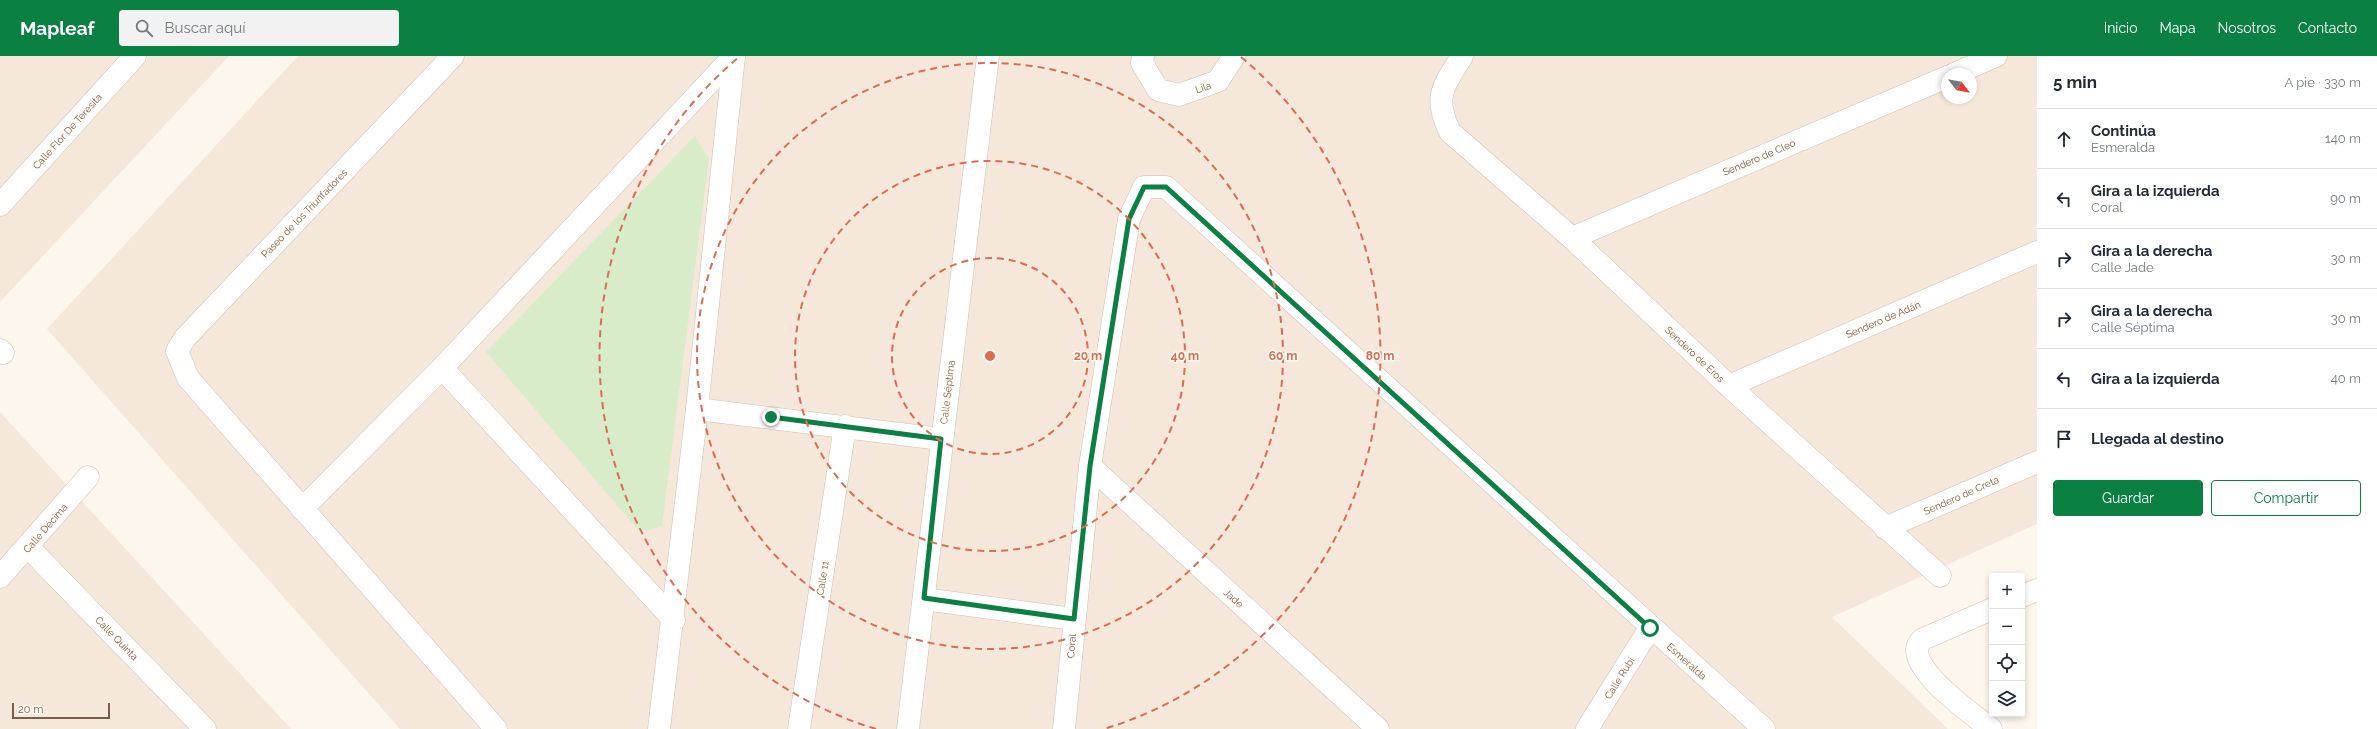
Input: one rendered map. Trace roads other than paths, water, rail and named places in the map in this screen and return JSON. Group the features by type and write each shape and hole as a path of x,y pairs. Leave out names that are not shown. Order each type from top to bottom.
{"street":[{"name":"Calle Flor De Teresita","path":"0,205 135,56"},
{"name":"Paseo de los Triunfadores","path":"302,509 188,378 177,351 184,338 453,56"},
{"path":"496,729 302,509 442,368 734,56"},
{"path":"659,729 674,620 734,56"},
{"name":"Calle Séptima","path":"908,729 941,439 988,56"},
{"name":"Lila","path":"1143,56 1142,63 1158,90 1179,95 1218,81 1234,56"},
{"name":"Sendero de Eros","path":"1462,56 1446,83 1441,97 1441,113 1450,132 1572,238 1728,386 1940,576"},
{"path":"1968,68 1996,56"},
{"name":"Sendero de Cleo","path":"1572,238 1941,80"},
{"name":"Coral","path":"1064,729 1090,466 1129,219 1144,187"},
{"name":"Esmeralda","path":"1144,187 1166,187 1650,628 1764,729"},
{"name":"Sendero de Adán","path":"1728,386 2037,252"},
{"path":"442,368 674,620"},
{"path":"697,409 941,439"},
{"name":"Calle 11","path":"799,729 845,426"},
{"name":"Sendero de Creta","path":"1885,528 2037,462"},
{"name":"Jade","path":"1090,466 1378,729"},
{"name":"Calle Décima","path":"0,577 28,547 88,477"},
{"name":"Calle Quinta","path":"28,547 205,729"},
{"path":"2025,595 2037,590"},
{"path":"924,598 1074,619"},
{"path":"1989,610 1923,639 1918,643 1916,649 1917,657 1937,685 1991,729"},
{"name":"Calle Rubí","path":"1587,729 1650,628"}]}
